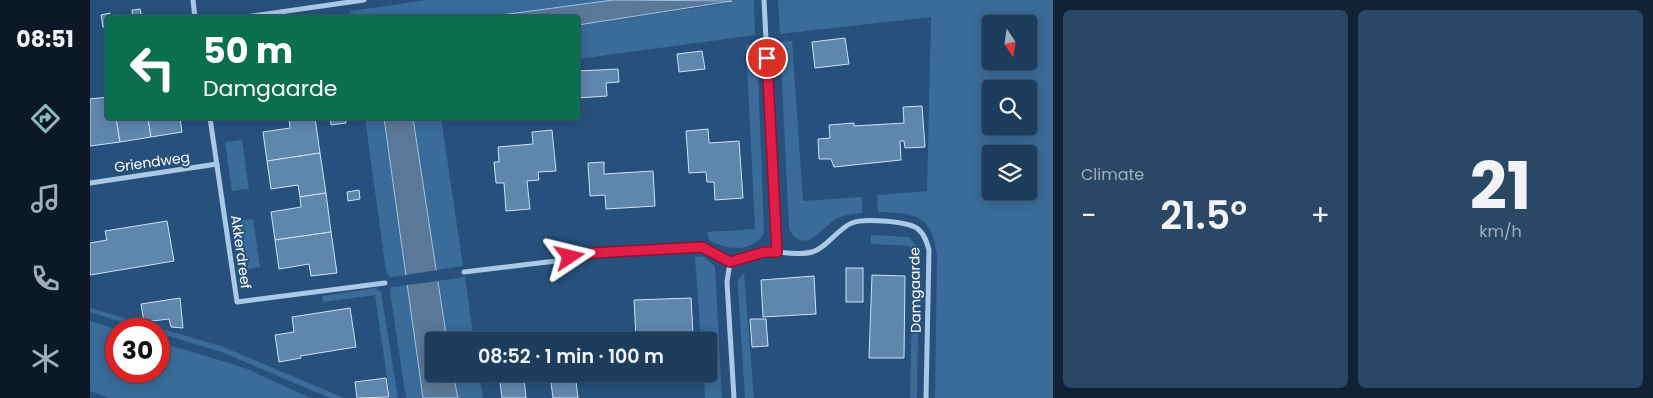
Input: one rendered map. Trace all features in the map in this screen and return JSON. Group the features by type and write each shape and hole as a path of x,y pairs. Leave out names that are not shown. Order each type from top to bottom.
{"street":[{"path":"193,0 195,15"},
{"path":"259,15 364,0"},
{"path":"464,272 556,261 584,254 702,247 730,262 764,252 777,252 764,0"},
{"name":"Akkerdreef","path":"210,120 237,302 384,283"},
{"name":"Griendweg","path":"90,183 217,164"},
{"name":"Damgaarde","path":"777,252 805,254 814,252 853,222 907,224 918,228 925,237 929,250 926,398"},
{"path":"730,262 727,282 734,398"}],"shaded area":[{"path":"428,0 614,0 510,15 351,15 350,11"},
{"path":"613,0 732,1 580,25 580,15 501,15"},
{"path":"732,0 754,0 755,35 580,59 580,25 723,4"},
{"path":"778,0 1053,0 1053,398 935,398 937,256 935,242 926,224 920,219 903,213 878,212 877,195 927,191 931,17 780,34"},
{"path":"792,41 803,201 862,197 862,213 839,218 807,240 795,237 789,229 780,42"},
{"path":"757,44 764,233 753,244 746,247 732,248 710,241 707,232 755,229 746,45"},
{"path":"365,120 384,120 408,275 390,277 386,271"},
{"path":"384,120 413,120 446,332 425,332 425,382 455,382 458,398 423,398"},
{"path":"413,120 441,120 463,266 436,270"},
{"path":"242,140 249,189 232,191 225,142"},
{"path":"253,219 260,267 243,270 236,221"},
{"path":"871,235 909,237 919,249 917,398 910,398 913,251 909,246 871,244"},
{"path":"703,256 715,266 722,398 705,398 704,382 717,382 717,332 700,332 695,257"},
{"path":"744,273 754,398 745,398 738,288 738,280"},
{"path":"465,277 473,332 446,332 437,281"},
{"path":"409,285 423,398 406,398 390,291 391,287"},
{"path":"376,288 381,292 398,398 390,398 375,295 323,302 322,296"},
{"path":"90,308 124,318 109,318 90,312"},
{"path":"90,321 105,326 105,383 170,383 170,345 245,368 310,398 109,398 90,391"},
{"path":"170,331 221,346 344,398 330,398 222,352 170,336"},
{"path":"455,382 480,382 483,398 458,398"}],"pier":[{"path":"438,270 440,281 406,285 405,275"}],"building":[{"path":"140,9 141,15 133,15 132,10"},
{"path":"110,13 110,15 105,15 105,27 103,27 101,15"},
{"path":"845,38 849,64 815,68 812,42"},
{"path":"702,51 705,69 679,72 677,54"},
{"path":"618,69 619,82 606,83 607,96 580,98 580,71"},
{"path":"105,97 105,120 116,120 120,142 90,146 90,99"},
{"path":"922,106 925,147 905,148 904,141 900,141 901,160 834,167 831,159 819,159 818,139 830,138 829,125 854,123 854,126 904,123 903,107"},
{"path":"116,120 148,120 151,137 120,142"},
{"path":"148,120 180,120 182,132 151,137"},
{"path":"289,120 315,120 320,153 267,161 263,132 290,128"},
{"path":"330,120 345,120 346,123 331,125"},
{"path":"708,129 709,143 739,141 743,198 715,200 714,182 707,182 706,172 689,173 686,131"},
{"path":"552,130 556,171 538,172 539,180 527,181 530,209 506,211 504,183 496,183 494,162 499,162 498,147 533,144 532,132"},
{"path":"320,153 326,193 300,197 298,185 271,189 267,161"},
{"path":"604,162 604,174 653,171 655,206 606,209 605,195 590,196 588,163"},
{"path":"359,190 360,199 348,201 347,192"},
{"path":"326,193 331,232 275,240 271,212 301,207 300,197"},
{"path":"167,221 174,261 90,275 90,243 107,240 105,231"},
{"path":"331,232 337,273 311,276 309,264 279,269 275,240"},
{"path":"846,268 863,268 863,302 846,302"},
{"path":"872,275 905,276 904,358 869,358"},
{"path":"814,276 816,314 763,317 761,280"},
{"path":"180,298 183,328 171,327 170,318 143,318 141,304"},
{"path":"691,298 693,332 636,332 634,300"},
{"path":"350,308 356,347 300,356 301,358 279,362 275,335 294,332 292,317"},
{"path":"750,319 766,319 768,346 752,347"},
{"path":"386,378 389,397 357,398 355,382"},
{"path":"500,382 524,382 526,398 502,398"},
{"path":"551,382 576,382 578,398 553,398"}],"route":[{"path":"570,257 593,253 702,247 730,262 764,252 777,252 767,58"}]}
